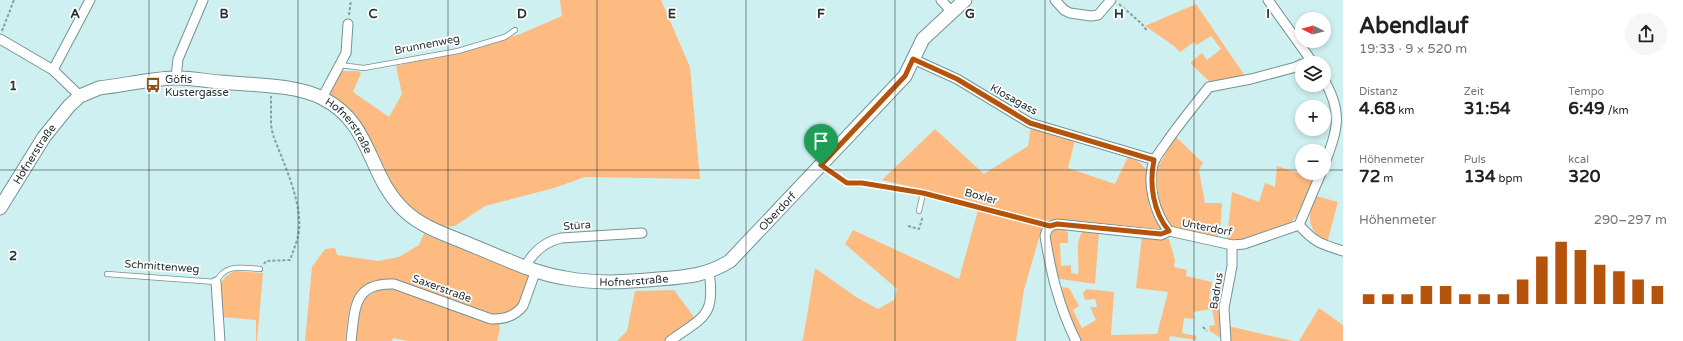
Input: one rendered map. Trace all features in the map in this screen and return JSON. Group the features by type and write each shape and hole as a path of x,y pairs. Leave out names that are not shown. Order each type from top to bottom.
{"main road":[{"name":"Oberdorf","path":"709,272 730,261 905,76 924,39 965,0"},
{"name":"Hofnerstraße","path":"0,208 44,137 69,106 80,96 99,88 176,78 292,89 322,98 337,108 355,124 367,146 383,184 405,211 423,225 530,269 565,278 615,283 691,277 709,272"}],"street":[{"path":"53,70 90,0"},
{"path":"176,78 178,59 203,0"},
{"path":"941,0 952,12"},
{"path":"1055,0 1064,10 1070,13 1091,16 1098,15 1111,0"},
{"name":"Unterdorf","path":"1268,0 1303,56"},
{"path":"322,98 346,53 348,24"},
{"path":"0,39 53,70 80,96"},
{"name":"Klosagass","path":"913,59 957,79 1030,123 1154,160"},
{"name":"Unterdorf","path":"1295,67 1209,87 1177,127 1154,160 1151,174 1152,189 1156,206 1164,224 1169,231 1232,245 1244,244 1299,225"},
{"path":"1331,90 1336,106 1338,125 1331,145"},
{"path":"1318,180 1299,225 1310,238 1323,246 1343,251"},
{"name":"Boxler","path":"1050,226 1057,224 1161,234 1169,231"},
{"path":"1050,226 1046,230 1045,236 1051,271 1064,317 1076,341"},
{"name":"Stüra","path":"530,269 530,257 551,240 561,238 642,233"},
{"name":"Badrus","path":"1226,341 1224,308 1232,266 1232,245"},
{"name":"Saxerstraße","path":"351,341 355,310 358,300 364,291 373,286 394,284 491,319 500,319 508,318 520,310 523,306 530,269"},
{"path":"670,341 707,312 711,302 712,291 709,272"},
{"path":"216,282 220,341"}],"lane":[{"name":"Brunnenweg","path":"340,64 364,68 458,51 505,36 515,30"},
{"name":"Boxler","path":"821,165 847,183 862,183 923,193 1050,226"},
{"path":"919,211 923,193"},
{"path":"216,282 224,271 231,268 260,269"},
{"name":"Schmittenweg","path":"107,274 216,282"}],"path":[{"path":"0,35 14,0"},
{"path":"348,24 351,0"},
{"path":"1114,0 1142,24 1147,31"},
{"path":"260,269 266,261 290,260 298,235 298,215 294,194 273,135 271,125 271,87"},
{"path":"1203,326 1207,331"}],"shaded area":[{"path":"560,0 661,0 690,67 700,179 585,177 554,188 485,206 455,226 439,227 421,217 397,195 329,95 330,88 335,79 342,71 358,71 361,73 353,92 389,117 402,94 396,66 518,35 562,16"},
{"path":"1196,4 1245,76 1211,83 1191,64 1191,62 1202,53 1207,60 1221,49 1211,36 1197,45 1194,42 1180,52 1174,46 1145,26"},
{"path":"1031,126 1075,140 1068,168 1115,184 1128,157 1139,162 1146,169 1149,206 1161,228 1160,231 1157,232 1050,220 1043,224 1024,290 1016,341 801,341 803,339 815,268 856,297 878,309 894,300 897,289 845,244 853,230 959,279 980,203 882,180 935,129 984,174 1028,146"},
{"path":"1175,136 1203,163 1199,170 1205,203 1222,203 1220,233 1216,238 1175,228 1167,221 1157,199 1156,171"},
{"path":"1277,166 1295,172 1295,180 1313,180 1297,216 1289,224 1244,239 1227,239 1232,192 1259,202 1265,183 1275,187"},
{"path":"1316,196 1338,202 1327,243 1315,232 1310,222 1311,211"},
{"path":"1063,229 1068,233 1068,243 1060,243 1061,266 1071,265 1071,273 1078,274 1078,246 1080,235 1083,231 1099,232 1095,284 1060,279 1057,276 1049,237 1054,230"},
{"path":"424,234 528,276 529,279 519,303 510,311 496,315 381,280 370,283 356,294 349,311 345,341 305,341 312,267 325,249 335,248 337,255 378,261 399,257 419,245"},
{"path":"1142,237 1169,239 1175,260 1174,267 1187,270 1186,276 1212,282 1209,299 1222,302 1220,315 1221,336 1219,337 1210,331 1209,326 1215,325 1212,309 1193,312 1194,319 1184,318 1182,333 1196,336 1197,340 1170,336 1169,341 1080,341 1066,316 1062,287 1069,288 1079,306 1073,310 1082,328 1096,320 1090,307 1097,307 1095,299 1085,300 1083,293 1086,289 1114,292 1111,335 1157,334 1168,292 1136,288"},
{"path":"235,271 263,273 257,341 256,320 222,317 219,296 221,284 223,279"},
{"path":"384,288 398,290 490,323 499,324 500,330 497,341 408,341 393,338 392,341 356,341 360,308 363,302 375,292"},
{"path":"674,290 697,321 668,341 617,341 627,331 635,291"},
{"path":"1319,308 1343,325 1343,341 1299,341"},
{"path":"1228,326 1293,341 1228,341"}],"place":[{"name":"Göfis Kustergasse","path":"153,85"}],"route":[{"path":"913,59 957,79 1030,123 1154,160 1151,174 1152,189 1156,206 1164,224 1169,231 1161,234 1057,224 1050,226 923,193 862,183 847,183 821,165 905,76 913,59"}]}
